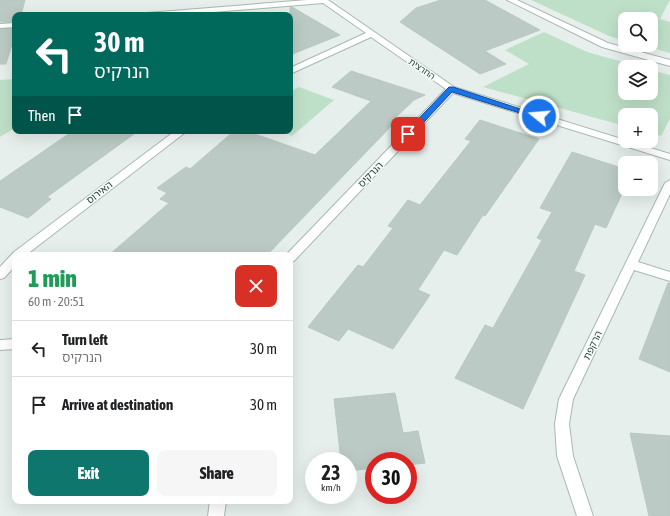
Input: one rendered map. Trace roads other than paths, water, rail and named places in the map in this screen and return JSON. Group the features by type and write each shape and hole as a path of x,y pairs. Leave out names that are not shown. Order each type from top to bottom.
{"street":[{"path":"182,12 323,0"},
{"name":"החרצית","path":"323,0 451,89 670,157"},
{"path":"511,0 605,45 670,63"},
{"path":"0,26 12,25"},
{"path":"293,70 371,34"},
{"name":"הנרקיס","path":"293,255 451,89"},
{"name":"האירוס","path":"22,252 177,134"},
{"name":"הרקפת","path":"585,516 565,456 562,424 566,400 670,183"},
{"path":"0,275 12,261"},
{"path":"631,264 670,277"},
{"path":"0,345 12,344"},
{"path":"216,516 218,504"}]}
